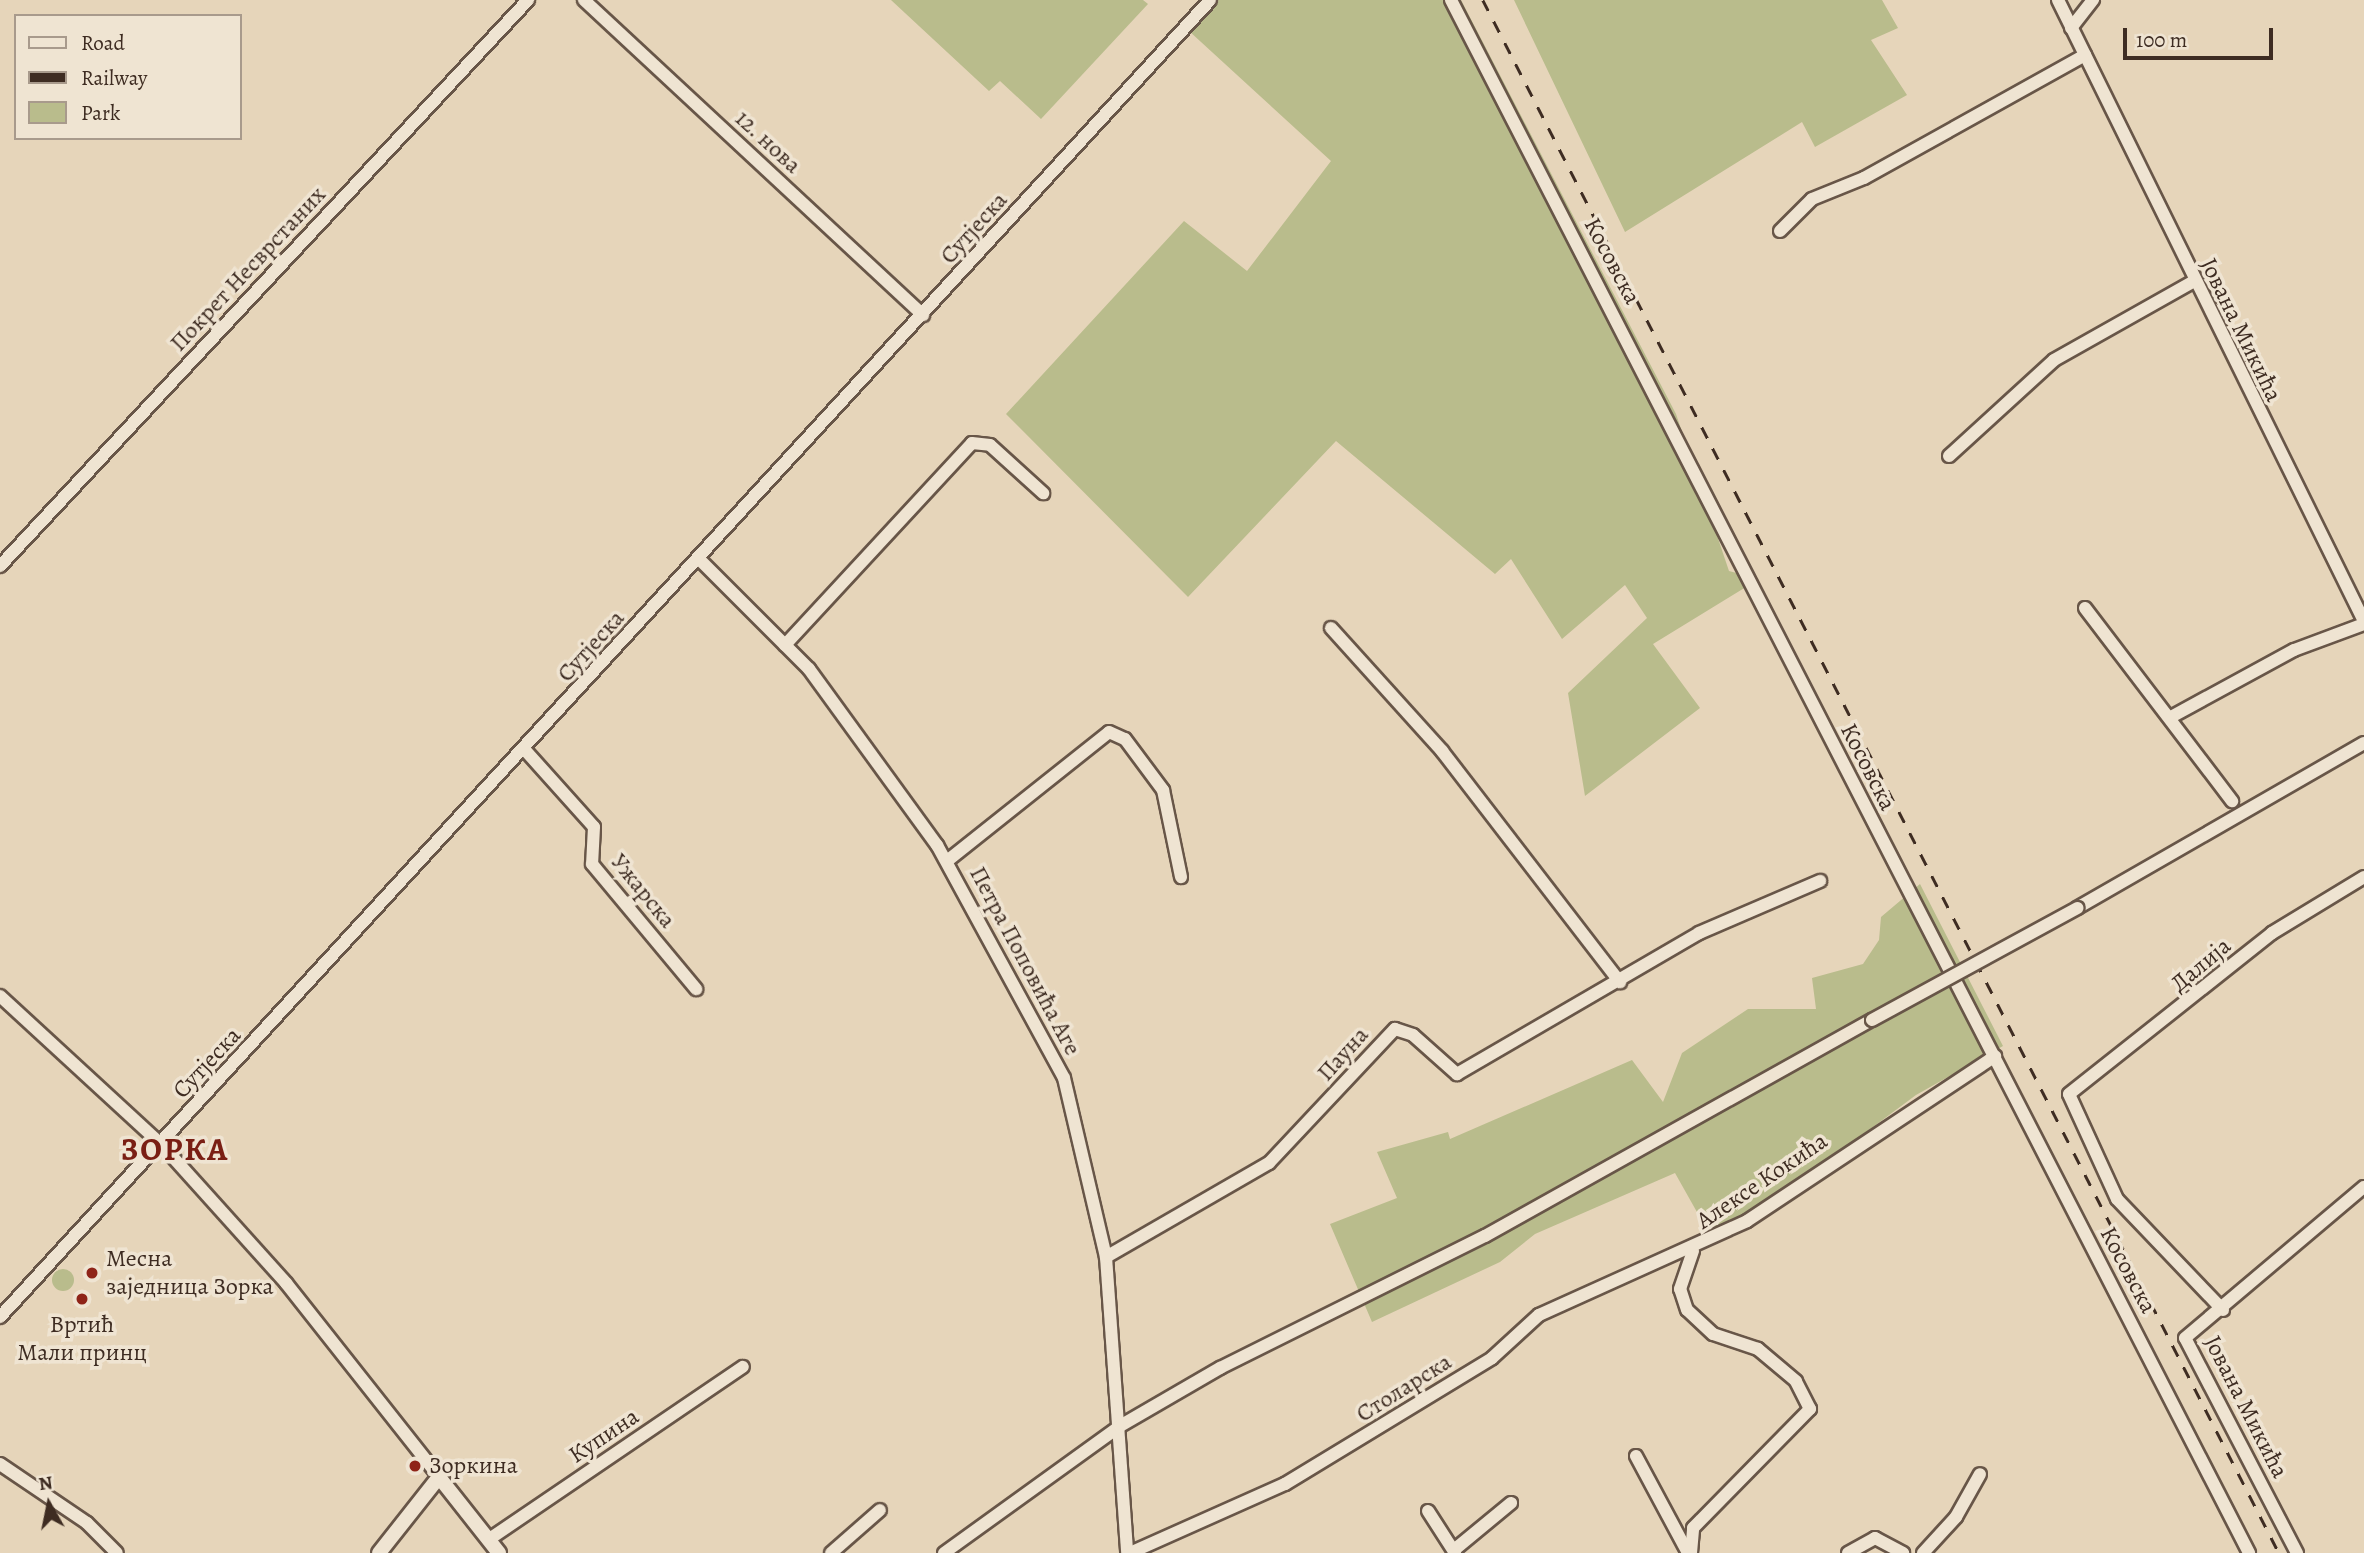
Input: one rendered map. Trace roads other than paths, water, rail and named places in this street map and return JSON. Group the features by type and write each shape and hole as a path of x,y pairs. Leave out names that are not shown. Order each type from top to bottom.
{"street":[{"name":"Покрет Несврстаних","path":"0,566 527,0"},
{"name":"12. нова","path":"584,0 923,315"},
{"name":"Сутјеска","path":"0,1317 525,751 698,558 1210,0"},
{"name":"Косовска","path":"1451,0 2249,1553"},
{"name":"Јована Микића","path":"2058,0 2364,622"},
{"path":"2071,27 2093,0"},
{"path":"1780,231 1812,199 1864,178 2085,55"},
{"path":"1949,456 2054,360 2194,281"},
{"path":"785,645 972,443 990,445 1043,493"},
{"name":"Петра Поповића Аге","path":"698,558 785,645 947,861 1065,1078 1106,1257 1128,1553"},
{"path":"2085,608 2171,717 2232,801"},
{"path":"2171,717 2294,650 2364,622"},
{"path":"1331,628 1442,751 1620,982"},
{"path":"947,861 1109,732 1125,739 1163,789 1181,877"},
{"path":"944,1553 1119,1426 1220,1368 1485,1236 2077,908 2364,743"},
{"name":"Ужарска","path":"525,751 594,827 592,864 696,989"},
{"name":"Далија","path":"2223,1310 2117,1199 2069,1094 2272,933 2364,877"},
{"name":"Пауна","path":"1106,1257 1269,1163 1395,1029 1413,1035 1457,1074 1620,982 1699,933 1820,881"},
{"path":"0,996 161,1144 286,1283 499,1553"},
{"name":"Алексе Кокића","path":"1690,1553 1693,1528 1810,1409 1796,1381 1758,1349 1713,1334 1687,1310 1680,1289 1693,1251 1995,1056"},
{"name":"Јована Микића","path":"2297,1553 2185,1338 2223,1310 2364,1187"},
{"name":"Столарска","path":"1128,1553 1285,1484 1492,1358 1539,1315 1693,1251"},
{"name":"Купина","path":"488,1540 743,1367"},
{"name":"Алексе Кокића","path":"1636,1455 1690,1553"},
{"path":"0,1464 87,1523 117,1553"},
{"path":"1923,1553 1956,1517 1980,1474"},
{"path":"379,1553 439,1478"},
{"path":"1429,1511 1455,1552 1511,1503"},
{"path":"831,1553 880,1510"},
{"path":"1848,1553 1875,1538 1903,1553"}],"railway":[{"path":"1483,0 2279,1553"}],"place":[{"name":"Месна заједница Зорка","path":"92,1273"},
{"name":"Вртић Мали принц","path":"82,1299"},
{"name":"Зоркина","path":"415,1466"}],"district":[{"name":"ЗОРКА","path":"175,1149"}]}
